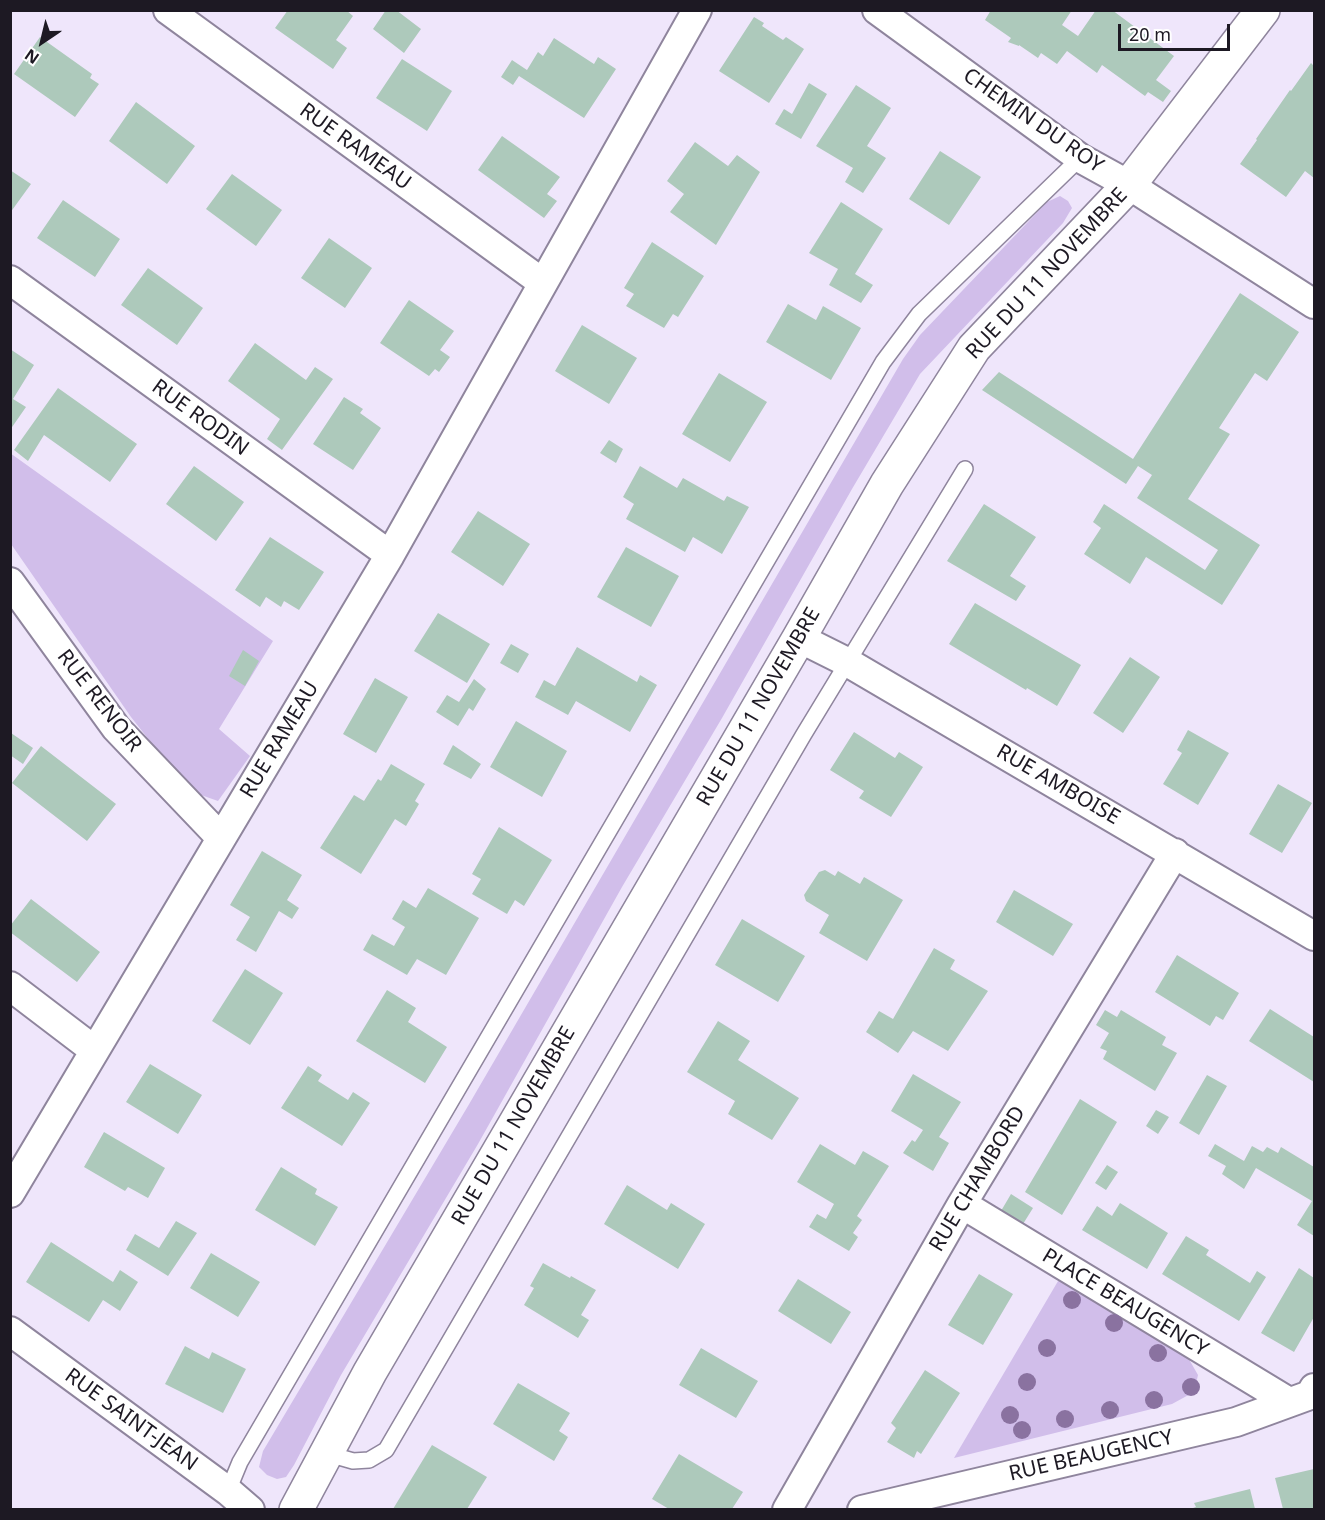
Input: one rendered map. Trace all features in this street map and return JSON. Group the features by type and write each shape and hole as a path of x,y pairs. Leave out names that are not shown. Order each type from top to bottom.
{"street":[{"name":"RUE RAMEAU","path":"168,10 543,283"},
{"name":"RUE RAMEAU","path":"10,1194 390,555 697,10"},
{"name":"CHEMIN DU ROY","path":"877,10 1080,158 1129,185 1314,304"},
{"name":"RUE DU 11 NOVEMBRE","path":"296,1509 370,1372 887,484 974,348 1129,185 1263,10"},
{"name":"RUE RODIN","path":"10,280 390,555"},
{"name":"RUE RENOIR","path":"10,582 116,728 222,838"},
{"name":"RUE AMBOISE","path":"799,638 847,662 1314,936"},
{"name":"RUE CHAMBORD","path":"787,1509 962,1204 1175,853"},
{"path":"10,986 94,1050"},
{"name":"PLACE BEAUGENCY","path":"962,1204 1288,1402"},
{"name":"RUE SAINT-JEAN","path":"10,1331 250,1509"},
{"name":"RUE BEAUGENCY","path":"862,1509 1236,1422 1310,1395 1314,1388"}],"lane":[{"path":"228,1491 240,1462 883,362 919,314 1080,158"},
{"path":"325,1453 353,1461 369,1460 386,1450 847,662 965,469"}],"shaded area":[{"path":"1060,196 1068,201 1072,208 1063,223 920,374 622,887 478,1144 341,1375 294,1465 286,1477 277,1479 267,1475 259,1467 263,1451 468,1106 903,359 920,335 1047,202"},
{"path":"10,453 273,641 219,729 250,756 218,801 201,795 168,764 131,717 11,544"},
{"path":"1061,1276 1186,1354 1198,1375 1194,1392 1172,1404 954,1458"}],"building":[{"path":"288,10 346,10 353,16 336,40 347,48 333,69 275,28"},
{"path":"386,10 396,10 421,29 404,53 373,29"},
{"path":"991,10 1072,10 1062,25 1078,36 1096,10 1112,10 1174,56 1156,80 1171,91 1163,102 1148,92 1145,96 1102,65 1097,73 1067,51 1057,64 1041,53 1038,58 1019,45 1008,42 1011,38 985,20"},
{"path":"754,17 764,23 762,26 783,40 786,37 804,49 769,103 719,71"},
{"path":"40,37 92,74 90,78 99,84 75,117 14,74"},
{"path":"554,38 594,64 598,57 616,69 584,118 519,76 513,85 501,77 512,60 527,70 538,52 543,56"},
{"path":"402,59 452,91 427,131 376,98"},
{"path":"1311,63 1314,66 1314,178 1305,171 1286,197 1240,164"},
{"path":"809,83 827,94 801,139 775,124 784,109 792,114"},
{"path":"856,85 891,108 867,146 886,158 863,193 845,182 853,168 816,146"},
{"path":"136,102 195,146 167,184 109,141"},
{"path":"502,136 560,177 547,194 557,201 544,218 478,170"},
{"path":"695,142 728,166 737,155 760,172 716,245 670,212 684,194 667,181"},
{"path":"940,151 981,177 949,225 909,199"},
{"path":"10,170 31,184 10,213"},
{"path":"232,174 282,210 256,246 206,209"},
{"path":"63,200 120,239 95,277 37,238"},
{"path":"841,202 883,229 855,274 873,285 861,303 829,285 838,269 809,253"},
{"path":"329,238 372,268 345,308 301,278"},
{"path":"652,242 704,276 678,317 673,314 664,328 626,306 634,294 624,288"},
{"path":"148,268 203,308 177,345 121,305"},
{"path":"1240,293 1299,332 1267,381 1255,373 1219,428 1230,434 1188,499 1260,545 1222,605 1146,557 1130,584 1084,554 1101,528 1093,522 1104,504 1205,570 1218,550 1137,498 1152,475 1138,466 1126,484 982,390 999,372 1133,459"},
{"path":"409,300 454,331 440,350 450,357 439,372 435,369 429,376 380,343"},
{"path":"788,304 816,320 823,306 861,328 831,380 766,342"},
{"path":"582,325 637,358 609,404 555,371"},
{"path":"255,343 306,380 315,367 333,379 282,450 267,439 280,419 228,381"},
{"path":"10,349 34,365 13,399 26,407 10,430"},
{"path":"719,373 767,402 730,462 682,434"},
{"path":"58,388 137,444 110,482 44,435 28,461 14,450"},
{"path":"344,397 363,409 360,413 381,428 353,470 313,444"},
{"path":"609,440 623,449 616,463 600,453"},
{"path":"194,466 244,502 216,541 166,504"},
{"path":"640,466 677,488 683,478 724,501 727,496 749,507 722,554 693,537 685,552 626,519 634,504 623,497"},
{"path":"984,504 1036,537 1010,576 1026,586 1016,601 947,561"},
{"path":"478,511 530,544 503,586 451,552"},
{"path":"270,537 324,572 299,610 284,601 281,607 266,597 260,607 235,590"},
{"path":"626,547 679,576 651,627 597,597"},
{"path":"975,603 1081,665 1057,706 949,644"},
{"path":"438,613 490,644 467,683 414,651"},
{"path":"511,644 529,654 518,673 500,663"},
{"path":"577,647 637,682 640,675 657,685 630,732 576,701 568,715 535,697 544,680 555,686"},
{"path":"243,650 259,661 245,686 229,676"},
{"path":"1130,657 1160,677 1123,733 1093,713"},
{"path":"375,678 408,697 376,753 343,734"},
{"path":"474,679 486,689 473,711 469,708 458,726 436,712 447,695 459,702"},
{"path":"516,721 567,751 542,797 490,767"},
{"path":"1188,730 1229,753 1198,805 1163,784 1182,753 1177,750"},
{"path":"854,732 895,758 899,752 923,767 891,817 859,798 864,791 830,770"},
{"path":"11,733 33,748 23,764 10,755"},
{"path":"453,745 481,764 471,779 443,764"},
{"path":"41,746 116,804 87,841 12,783"},
{"path":"391,764 425,784 415,801 419,804 406,826 395,819 361,874 320,848 354,795 364,801 378,779 381,781"},
{"path":"1278,784 1312,803 1282,853 1249,834"},
{"path":"499,827 552,860 524,906 515,900 507,914 472,894 481,879 472,874"},
{"path":"262,851 302,875 287,900 299,908 292,919 279,911 256,952 236,940 250,917 230,905"},
{"path":"825,870 835,876 838,871 860,884 864,877 903,900 867,961 819,933 829,915 806,901 804,895 819,872"},
{"path":"428,888 479,918 446,975 417,959 407,975 363,950 372,934 394,946 405,927 392,919 403,900 416,908"},
{"path":"1014,890 1073,924 1053,956 996,922"},
{"path":"31,899 100,952 77,982 10,932 10,926"},
{"path":"742,919 805,956 778,1002 715,965"},
{"path":"934,948 955,960 950,969 988,991 948,1051 913,1031 898,1053 866,1032 879,1011 893,1019"},
{"path":"1177,955 1239,993 1223,1020 1216,1016 1210,1026 1155,992"},
{"path":"245,969 283,993 250,1045 212,1021"},
{"path":"387,990 416,1008 408,1022 447,1047 425,1083 356,1041"},
{"path":"1270,1009 1314,1037 1314,1082 1249,1041"},
{"path":"1105,1010 1117,1017 1121,1010 1166,1037 1162,1045 1177,1053 1155,1091 1103,1059 1107,1051 1100,1048 1109,1033 1096,1025"},
{"path":"718,1021 750,1041 738,1060 799,1098 772,1140 728,1114 735,1101 687,1072"},
{"path":"150,1064 202,1095 178,1134 126,1102"},
{"path":"308,1066 322,1075 318,1081 348,1100 353,1092 370,1103 342,1146 281,1108"},
{"path":"913,1074 961,1102 939,1137 949,1143 933,1171 903,1153 912,1140 915,1142 923,1130 891,1111"},
{"path":"1207,1075 1227,1086 1199,1135 1179,1123"},
{"path":"1080,1099 1117,1122 1062,1215 1025,1192"},
{"path":"1156,1110 1169,1117 1158,1134 1146,1126"},
{"path":"104,1132 165,1168 148,1198 128,1187 125,1191 84,1167"},
{"path":"820,1144 855,1165 863,1151 889,1166 857,1216 862,1220 853,1233 858,1237 849,1251 809,1227 817,1214 826,1219 834,1204 797,1182"},
{"path":"1215,1144 1244,1161 1252,1146 1263,1152 1267,1147 1278,1153 1281,1147 1314,1167 1314,1236 1297,1225 1312,1201 1256,1168 1244,1189 1222,1174 1226,1166 1208,1156"},
{"path":"1107,1165 1118,1172 1106,1190 1095,1183"},
{"path":"281,1167 317,1189 315,1194 338,1207 315,1246 255,1210"},
{"path":"627,1185 667,1210 671,1203 705,1224 678,1269 604,1224"},
{"path":"1011,1194 1033,1208 1023,1224 1001,1211"},
{"path":"1120,1203 1168,1233 1147,1269 1082,1230 1097,1206 1112,1216"},
{"path":"176,1221 197,1233 168,1276 126,1250 135,1234 159,1248"},
{"path":"1186,1236 1209,1250 1206,1255 1250,1283 1257,1271 1266,1277 1239,1321 1162,1274"},
{"path":"51,1242 113,1282 120,1270 138,1282 120,1311 103,1300 89,1322 26,1282"},
{"path":"211,1253 260,1282 238,1317 190,1288"},
{"path":"543,1263 596,1290 581,1315 589,1320 578,1338 524,1305 534,1288 530,1286"},
{"path":"1299,1268 1314,1278 1314,1317 1294,1352 1261,1333"},
{"path":"979,1274 1013,1294 983,1345 948,1325"},
{"path":"798,1279 851,1312 831,1344 778,1311"},
{"path":"185,1346 209,1359 212,1352 246,1369 223,1413 165,1384"},
{"path":"701,1348 758,1381 736,1418 679,1385"},
{"path":"925,1370 960,1393 921,1454 917,1451 914,1458 887,1442 896,1428 891,1423"},
{"path":"518,1383 570,1413 559,1431 568,1437 554,1461 493,1424"},
{"path":"432,1445 487,1477 467,1509 393,1509"},
{"path":"679,1454 743,1492 732,1509 669,1509 652,1499"},
{"path":"1314,1469 1314,1509 1283,1509 1275,1478"},
{"path":"1250,1489 1255,1509 1190,1509 1196,1507 1194,1503"}]}
